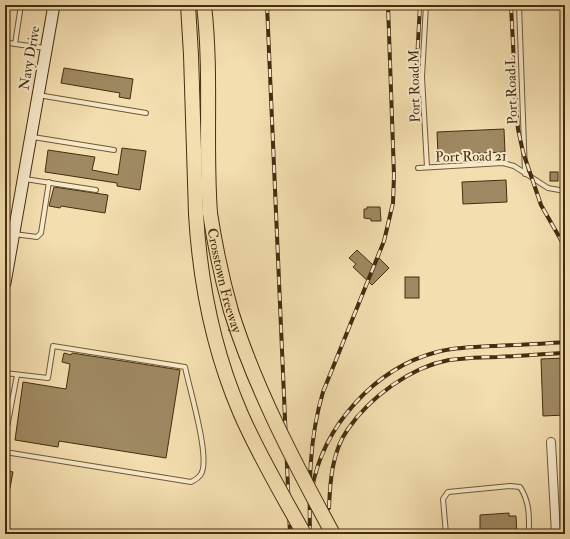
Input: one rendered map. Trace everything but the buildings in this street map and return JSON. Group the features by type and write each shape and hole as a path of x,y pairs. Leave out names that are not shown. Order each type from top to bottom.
{"highway":[{"name":"Crosstown Freeway","path":"188,5 203,213 214,238 225,288 240,337 272,413 333,534"},
{"name":"Crosstown Freeway","path":"204,5 207,55 208,168 203,213 198,239 204,289 213,333 222,363 240,411 250,435 304,534"}],"street":[{"name":"Navy Drive","path":"5,283 54,5"},
{"path":"551,442 556,534"}],"lane":[{"path":"15,44 21,5"},
{"name":"Port Road M","path":"426,5 422,77 427,167"},
{"name":"Port Road L","path":"519,5 525,174"},
{"path":"5,42 46,49"},
{"path":"38,95 146,113"},
{"path":"30,137 114,150"},
{"name":"Port Road 21","path":"418,168 503,163 514,166 548,188 565,191"},
{"path":"23,178 96,190"},
{"path":"13,234 37,237 41,234 49,182"},
{"path":"5,452 191,482 201,474 203,468 202,439 184,367 53,346 48,378 6,374"},
{"path":"5,438 17,375"},
{"path":"446,534 443,499 448,492 510,486 520,487 525,494 528,503 529,534"}],"railway":[{"path":"267,5 290,534"},
{"path":"310,534 312,445 318,410 323,392 384,241 393,203 394,175 388,5"},
{"path":"416,80 420,5"},
{"path":"511,5 518,129 523,152 541,205 565,247"},
{"path":"312,489 318,466 327,443 340,422 355,403 373,386 393,371 414,360 451,349 565,342"},
{"path":"329,508 333,467 338,447 357,417 392,385 420,369 449,360 565,353"}]}
